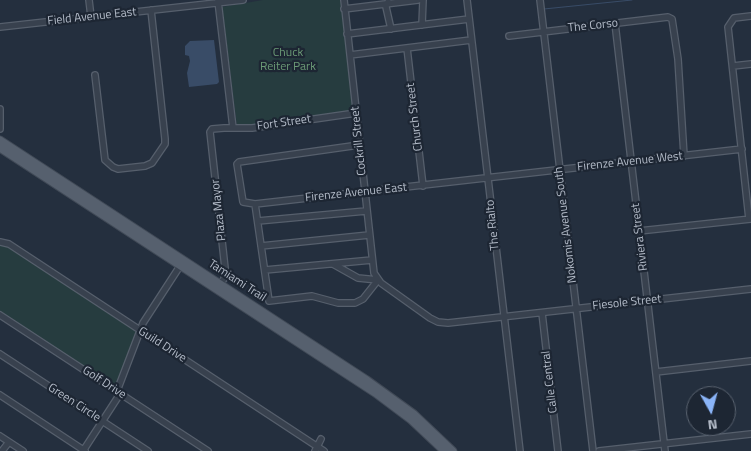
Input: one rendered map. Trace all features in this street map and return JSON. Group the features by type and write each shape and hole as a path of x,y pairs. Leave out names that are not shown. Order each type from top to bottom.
{"main road":[{"name":"Tamiami Trail","path":"0,140 393,406 444,451"},
{"name":"Tamiami Trail","path":"0,148 180,266 218,287 396,400 433,430 453,451"}],"street":[{"path":"89,0 91,17"},
{"name":"Field Avenue East","path":"0,27 218,1 243,0"},
{"name":"Cockrill Street","path":"344,0 366,211 374,273 378,280"},
{"path":"344,8 418,0"},
{"path":"422,25 423,0"},
{"name":"The Rialto","path":"467,0 520,451"},
{"name":"Nokomis Avenue South","path":"540,0 592,451"},
{"path":"218,1 233,128"},
{"path":"388,2 391,29"},
{"path":"95,75 105,160 113,168 118,169 145,166 152,163 165,144 165,139 151,10"},
{"path":"639,232 750,219 729,24 734,18 751,16"},
{"name":"The Corso","path":"509,36 668,17 672,19 684,156"},
{"path":"347,34 469,19"},
{"name":"Riviera Street","path":"615,23 665,451"},
{"path":"350,55 471,40"},
{"name":"Church Street","path":"407,48 424,186"},
{"path":"733,66 751,64"},
{"path":"0,110 0,129"},
{"name":"Fort Street","path":"212,129 252,128 356,113"},
{"name":"Plaza Mayor","path":"212,129 210,132 224,268 224,279 218,287"},
{"path":"359,145 238,162 240,184 243,202 255,204 269,301 312,296 338,303 355,303 363,299 378,280"},
{"name":"Firenze Avenue West","path":"488,179 742,149"},
{"name":"Firenze Avenue East","path":"255,204 488,179"},
{"path":"258,222 366,211"},
{"path":"261,246 369,235"},
{"name":"Guild Drive","path":"0,242 8,244 140,330 316,449 324,451"},
{"path":"264,270 372,260"},
{"path":"333,264 358,278 378,280 438,322 504,317"},
{"path":"0,395 84,451 118,398 117,391 140,330 180,266"},
{"name":"Fiesole Street","path":"504,317 751,289"},
{"name":"Calle Central","path":"542,313 558,451"},
{"name":"Golf Drive","path":"0,314 208,451"},
{"name":"Green Circle","path":"0,354 148,451"},
{"path":"656,372 751,361"},
{"path":"599,451 751,434"},
{"path":"0,436 23,451"},
{"path":"316,449 322,439"},
{"path":"2,451 8,442"}],"green space":[{"name":"Chuck Reiter Park","path":"263,0 342,0 353,111 246,127 237,126 222,7"},
{"path":"0,244 7,245 134,328 136,335 117,385 114,387 0,312"}],"water":[{"path":"214,40 219,82 217,84 189,87 187,73 190,61 189,56 185,55 185,46 190,41"}],"waterway":[{"path":"544,9 632,0"}]}
